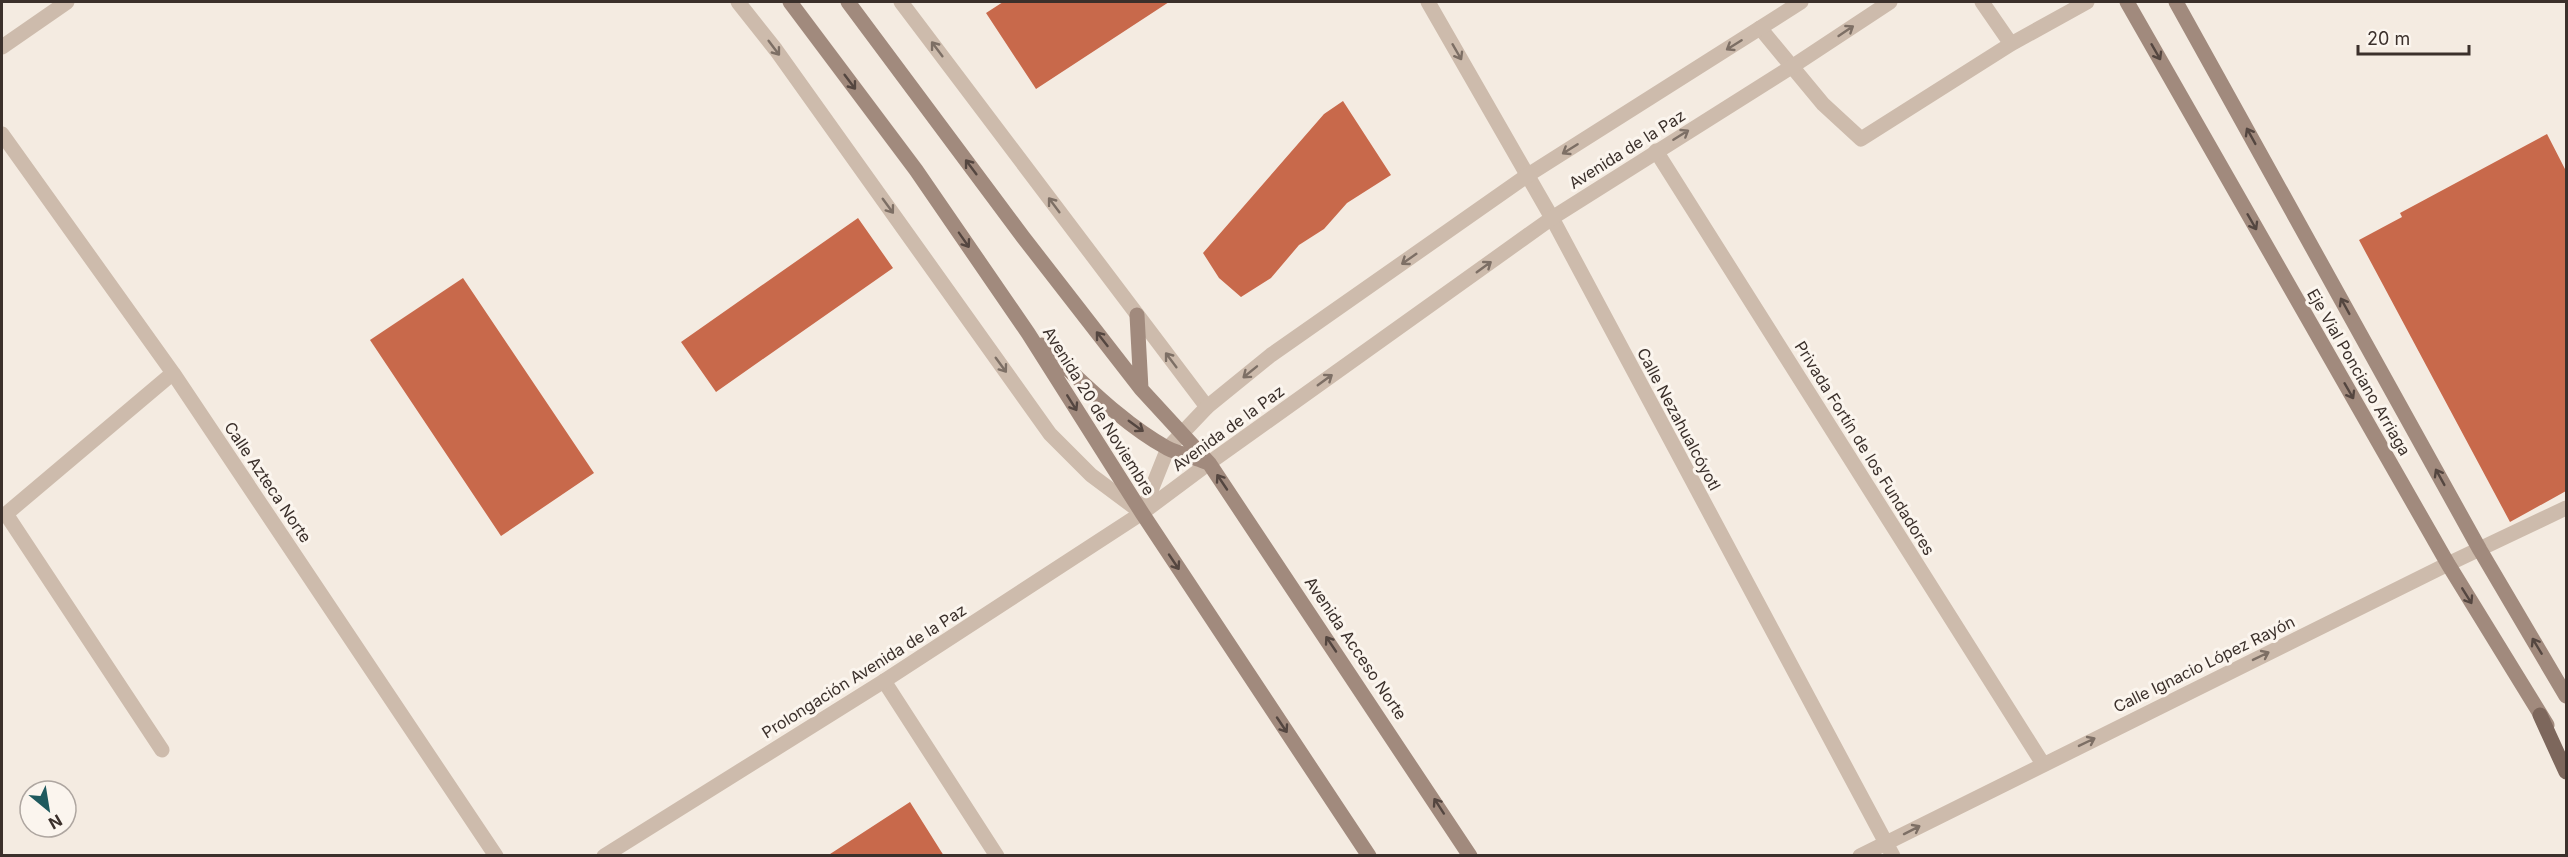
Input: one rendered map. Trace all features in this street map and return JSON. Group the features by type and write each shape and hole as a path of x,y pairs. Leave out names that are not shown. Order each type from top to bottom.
{"main road":[{"name":"Avenida 20 de Noviembre","path":"790,2 916,170 1028,333 1142,513"},
{"path":"848,2 1023,237 1141,389 1209,463"},
{"name":"Eje Vial Ponciano Arriaga","path":"2127,2 2448,564 2566,757"},
{"name":"Eje Vial Ponciano Arriaga","path":"2176,2 2480,550 2566,696"},
{"path":"1137,315 1141,389"},
{"path":"1028,333 1101,399 1168,448 1209,463"},
{"name":"Avenida Acceso Norte","path":"1209,463 1470,855"},
{"path":"1142,513 1369,855"},
{"path":"2540,715 2566,772"}],"street":[{"path":"2,47 67,2"},
{"name":"Avenida 20 de Noviembre","path":"738,2 776,50 1050,434 1091,475 1142,513"},
{"path":"901,2 1207,406"},
{"name":"Calle Nezahualcóyotl","path":"1428,2 1552,218 1889,849"},
{"name":"Avenida de la Paz","path":"1142,513 1168,448 1207,406 1271,355 1528,176 1801,2"},
{"name":"Avenida de la Paz","path":"1142,513 1552,218 1890,2"},
{"path":"1982,2 2011,44"},
{"path":"1761,28 1823,104 1861,139 2011,44 2087,2"},
{"name":"Calle Azteca Norte","path":"2,134 173,373 496,855"},
{"name":"Privada Fortín de los Fundadores","path":"1656,151 2043,764"},
{"path":"162,750 6,514 173,373"},
{"name":"Calle Ignacio López Rayón","path":"1860,855 1889,849 2043,764 2566,508"},
{"name":"Prolongación Avenida de la Paz","path":"604,855 884,681 1142,513"},
{"path":"884,681 998,855"}],"building":[{"path":"1003,2 1169,2 1036,89 986,13"},
{"path":"1343,101 1391,175 1347,203 1324,229 1299,245 1271,278 1241,297 1219,278 1203,253 1324,114"},
{"path":"2547,134 2566,171 2566,491 2510,522 2359,240 2402,217 2400,213"},
{"path":"858,218 893,268 716,392 681,342"},
{"path":"463,278 594,473 501,536 370,340"},
{"path":"910,802 944,856 827,856"}]}
